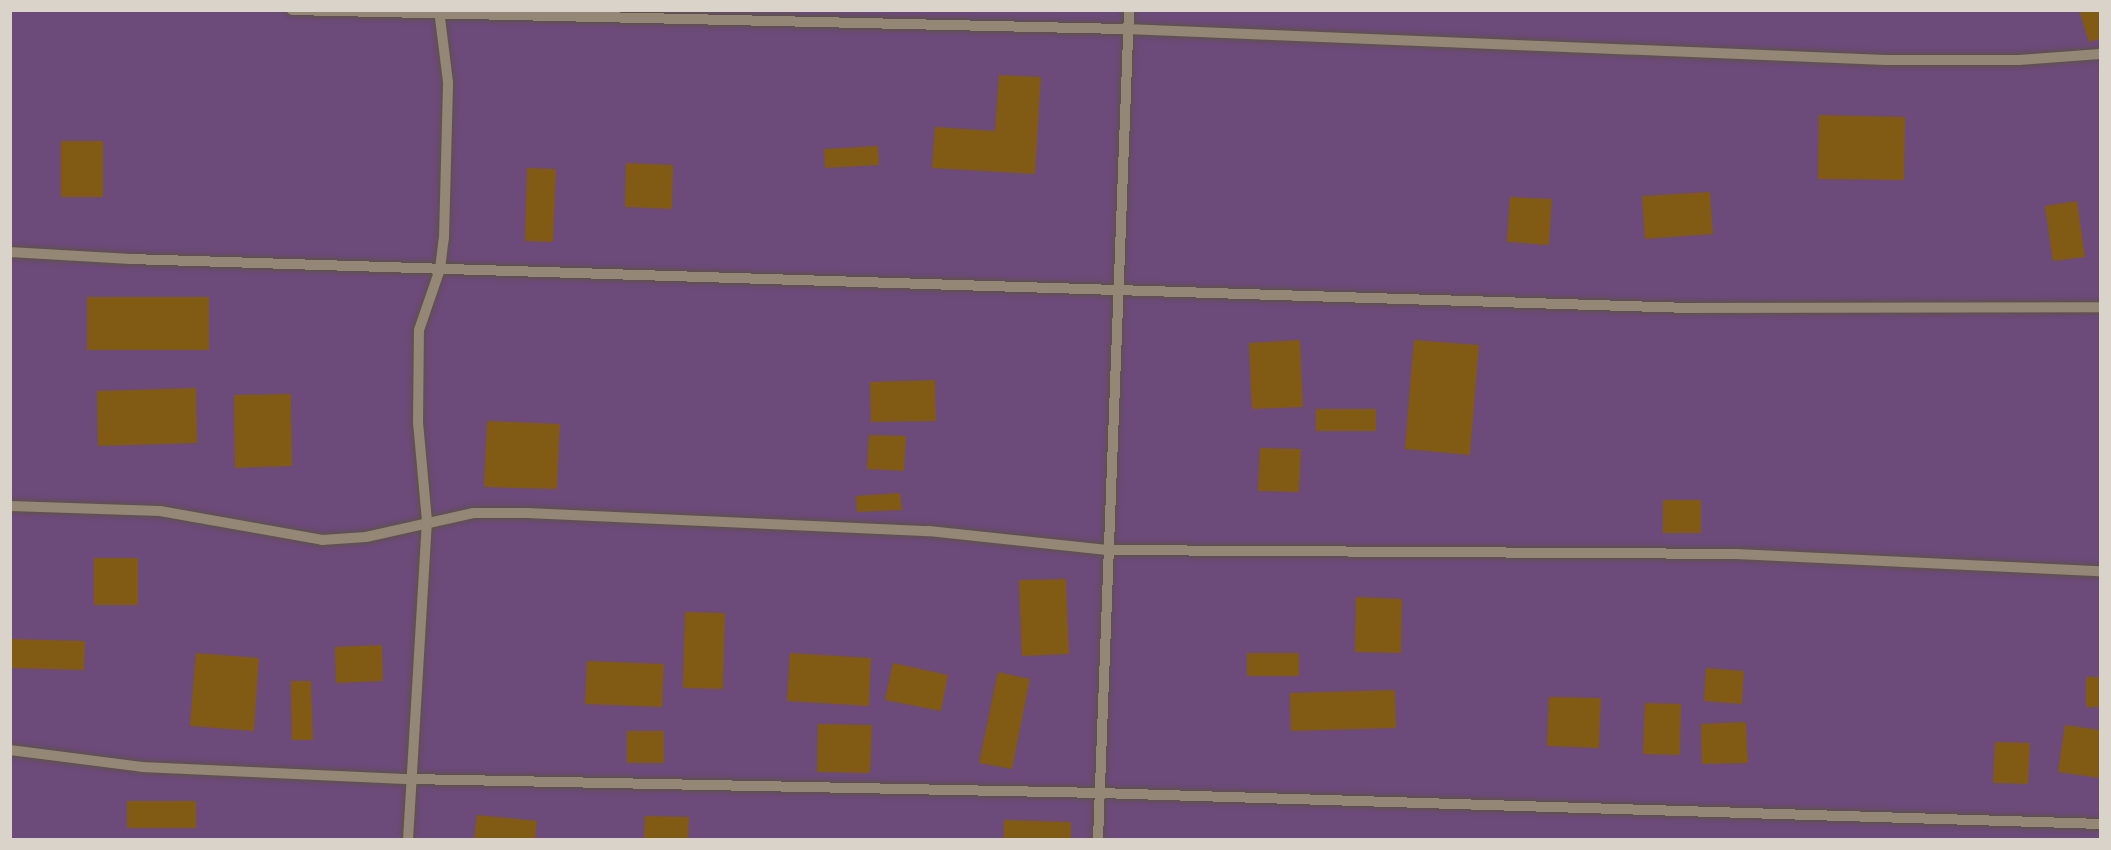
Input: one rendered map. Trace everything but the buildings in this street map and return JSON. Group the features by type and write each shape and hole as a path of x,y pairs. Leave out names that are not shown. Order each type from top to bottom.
{"street":[{"path":"292,10 1126,29 1885,60 2019,60 2100,54"},
{"path":"1098,840 1116,287 1126,29 1129,10"},
{"path":"408,840 427,522 418,423 419,330 440,269 448,82 439,13"},
{"path":"10,252 440,269 1116,287 1685,308 2100,307"},
{"path":"10,506 160,511 322,540 366,537 473,513 527,513 929,531 1107,550 1736,554 2100,571"},
{"path":"10,750 142,767 410,779 1099,793 2100,824"}],"shaded area":[{"path":"11,11 2100,11 2100,839 11,839"}]}
